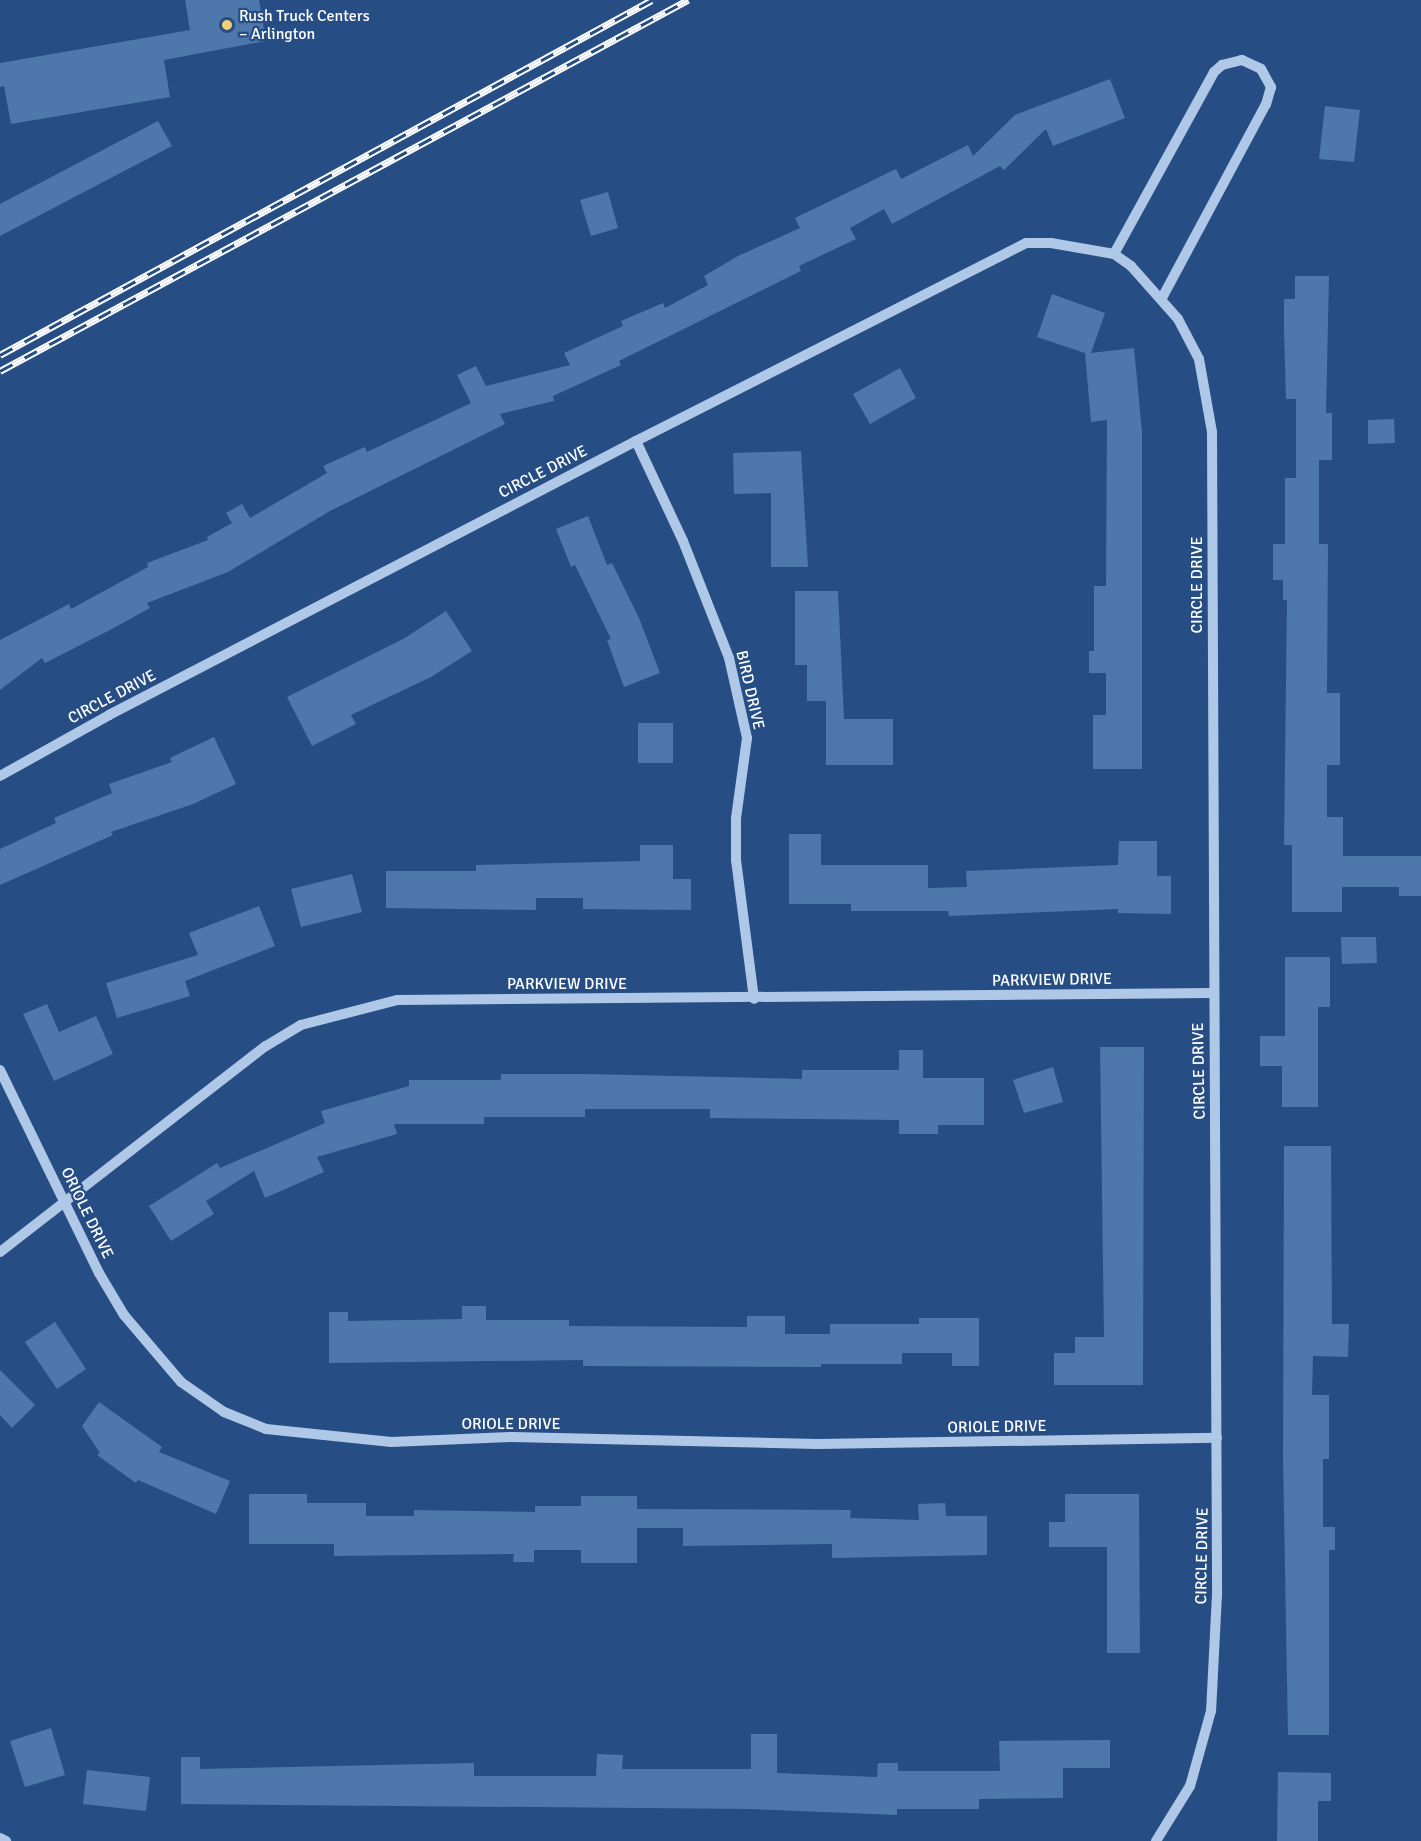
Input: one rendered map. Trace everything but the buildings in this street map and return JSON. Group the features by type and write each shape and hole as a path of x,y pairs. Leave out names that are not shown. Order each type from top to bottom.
{"street":[{"path":"1114,254 1214,72 1222,65 1242,60 1261,69 1271,87 1266,104 1161,300"},
{"name":"CIRCLE DRIVE","path":"0,776 119,709 636,441 1026,243 1051,243 1114,254 1178,319 1199,359 1212,432 1217,1594 1211,1711 1190,1786 1156,1841"},
{"name":"BIRD DRIVE","path":"636,441 683,541 729,658 747,738 736,818 736,860 754,999"},
{"name":"PARKVIEW DRIVE","path":"0,1252 266,1046 301,1025 340,1012 397,999 754,999 1213,993"},
{"name":"ORIOLE DRIVE","path":"0,1070 99,1273 153,1353 181,1382 224,1412 266,1429 391,1442 512,1437 818,1444 1217,1438"},
{"path":"0,1838 6,1841"}],"railway":[{"path":"0,355 652,0"},
{"path":"0,371 688,0"}],"place":[{"name":"Rush Truck Centers – Arlington","path":"227,25"}]}
